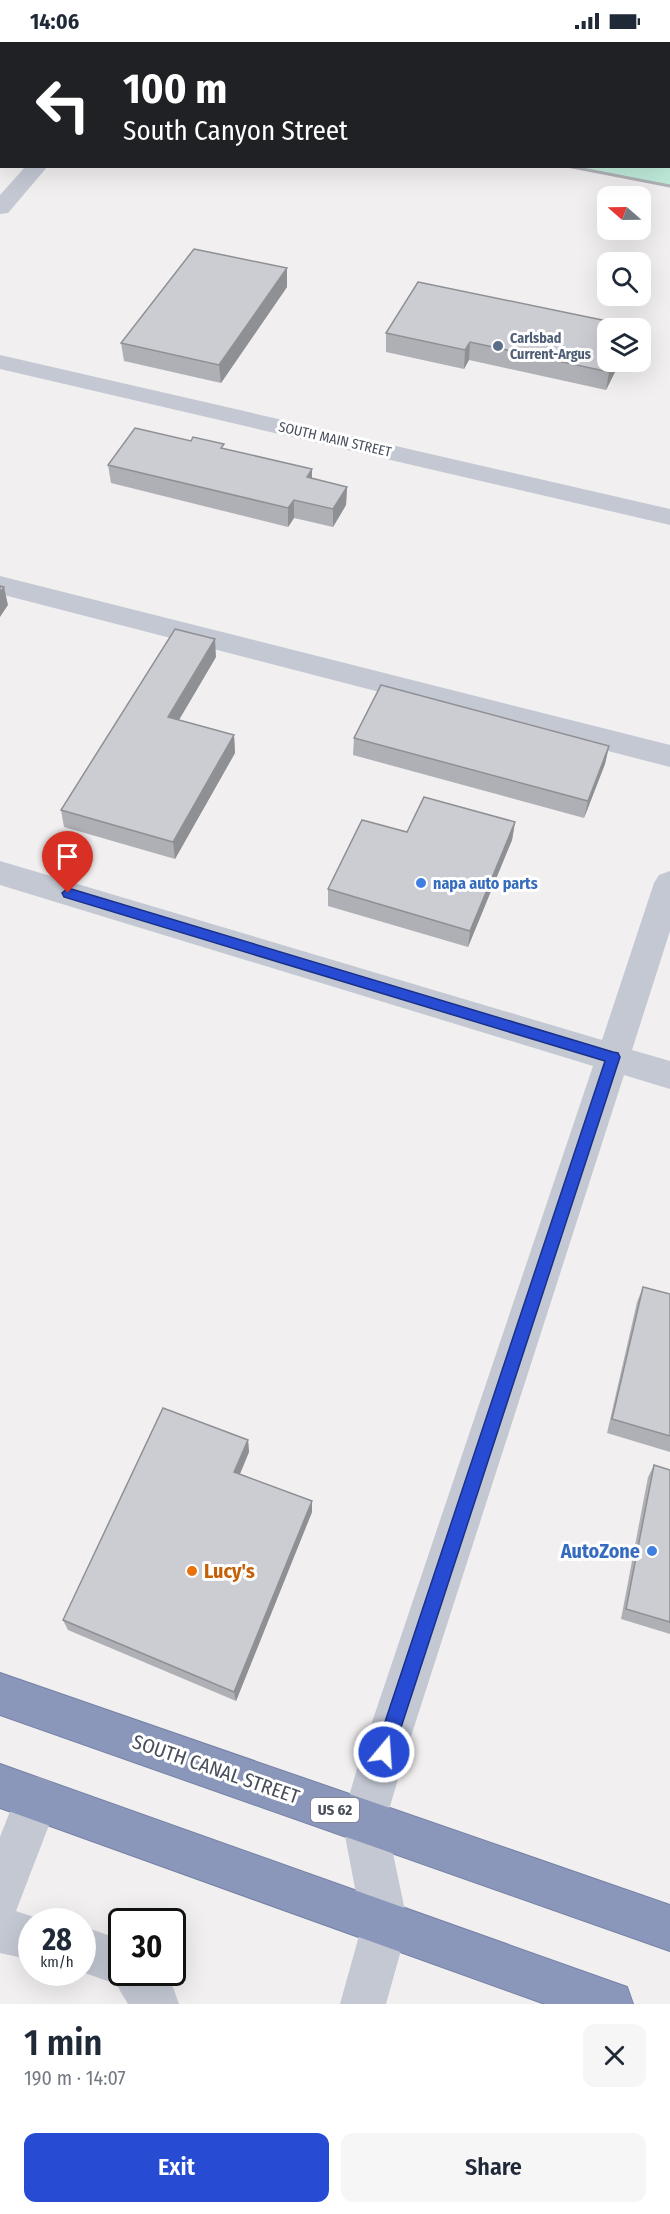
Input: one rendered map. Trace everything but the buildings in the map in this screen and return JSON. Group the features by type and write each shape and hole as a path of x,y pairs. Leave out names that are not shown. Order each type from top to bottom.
{"highway":[{"name":"SOUTH CANAL STREET","path":"0,1694 670,1928"},
{"path":"19,1793 610,2004"}],"street":[{"path":"0,208 36,168"},
{"name":"SOUTH MAIN STREET","path":"0,362 670,517"},
{"path":"0,585 670,756"},
{"path":"0,873 670,1075"},
{"path":"363,2004 385,1925 364,1820 384,1752 670,884"},
{"path":"0,1895 19,1793"},
{"path":"0,1930 18,1934"},
{"path":"144,1986 156,2004"}],"green space":[{"path":"572,168 670,168 670,186"}],"railway":[{"path":"577,168 670,186"}],"place":[{"name":"Carlsbad Current-Argus","path":"498,346"},
{"name":"napa auto parts","path":"421,883"},
{"name":"AutoZone","path":"652,1551"},
{"name":"Lucy's","path":"192,1571"}],"route":[{"path":"68,893 613,1057 384,1752"}]}
